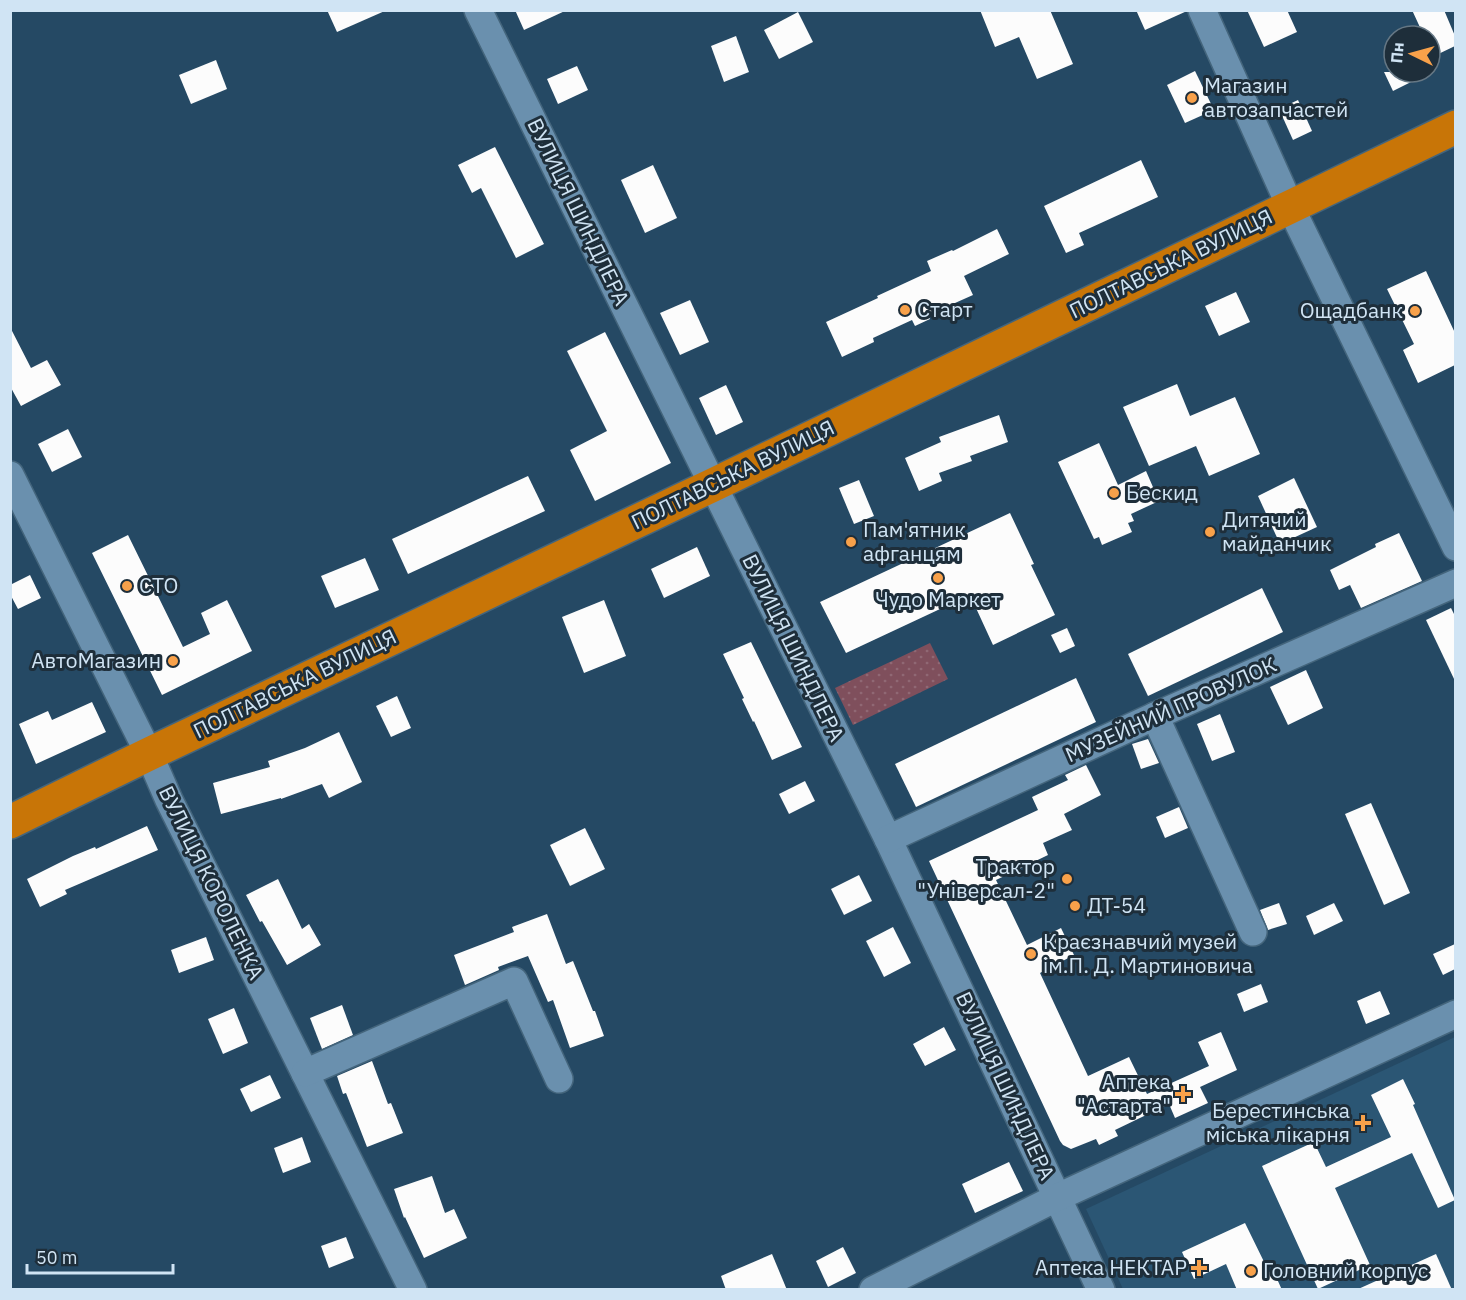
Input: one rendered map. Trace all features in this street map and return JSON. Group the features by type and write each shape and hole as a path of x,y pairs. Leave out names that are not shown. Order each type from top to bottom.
{"highway":[{"name":"ПОЛТАВСЬКА ВУЛИЦЯ","path":"10,822 1455,127"}],"street":[{"name":"ВУЛИЦЯ ШИНДЛЕРА","path":"478,10 888,839 1101,1290"},
{"path":"1202,10 1290,207 1455,547"},
{"name":"ВУЛИЦЯ КОРОЛЕНКА","path":"13,486 149,754 174,810 413,1290"},
{"name":"МУЗЕЙНИЙ ПРОВУЛОК","path":"888,839 1155,716 1455,583"},
{"path":"1155,716 1252,932"},
{"path":"305,1073 514,981 559,1079"},
{"path":"873,1290 1058,1197 1455,1014"}],"shaded area":[{"path":"930,643 948,679 853,725 835,688"},
{"name":"Берестинська міська лікарня","path":"1455,1037 1455,1289 1123,1289 1086,1209"}],"building":[{"path":"327,10 387,10 337,32"},
{"path":"515,10 567,10 524,30"},
{"path":"980,10 1050,10 1073,64 1037,79 1019,37 995,47"},
{"path":"1136,10 1187,10 1187,11 1145,30"},
{"path":"1247,10 1287,10 1297,32 1264,47"},
{"path":"1412,10 1444,10 1455,36 1455,46 1442,52 1442,24 1418,24"},
{"path":"798,12 813,42 779,59 764,30"},
{"path":"736,36 749,72 724,82 711,46"},
{"path":"216,60 227,89 191,104 179,75"},
{"path":"577,66 588,90 558,104 547,79"},
{"path":"1195,71 1214,110 1185,123 1167,85"},
{"path":"1390,84 1407,84 1393,91"},
{"path":"1298,100 1312,131 1293,140 1279,109"},
{"path":"495,147 544,244 516,258 481,188 472,193 458,165"},
{"path":"1141,160 1158,197 1079,233 1084,245 1066,253 1044,206"},
{"path":"653,165 677,218 645,233 621,180"},
{"path":"997,229 1009,254 964,276 973,295 928,315 930,319 915,326 912,320 873,338 874,342 842,357 826,322 931,271 927,261"},
{"path":"1426,271 1455,333 1455,365 1418,383 1403,350 1414,344 1387,289"},
{"path":"1236,292 1250,322 1219,336 1205,306"},
{"path":"690,300 709,342 680,355 660,313"},
{"path":"10,327 31,368 47,360 61,385 21,406 10,386"},
{"path":"605,332 671,463 595,501 570,450 607,431 567,351"},
{"path":"1177,384 1190,416 1235,397 1260,454 1209,476 1196,446 1149,466 1123,407"},
{"path":"726,385 743,422 716,435 699,398"},
{"path":"999,415 1008,442 970,456 972,461 939,473 942,481 919,491 905,458 941,442 939,437"},
{"path":"68,429 82,457 52,472 38,444"},
{"name":"Бескид","path":"1099,443 1118,485 1146,471 1159,501 1131,514 1134,521 1128,523 1132,532 1102,545 1099,537 1094,539 1058,462"},
{"path":"528,476 545,511 408,574 392,539"},
{"path":"1294,478 1317,527 1280,544 1258,496"},
{"path":"859,480 874,516 854,524 839,488"},
{"name":"Чудо Маркет","path":"1010,513 1055,615 993,645 970,595 846,653 820,602"},
{"path":"1399,533 1422,581 1361,608 1350,585 1339,590 1330,570"},
{"path":"128,535 183,647 210,634 201,613 227,600 252,651 162,695 92,553"},
{"path":"697,547 710,576 664,598 651,569"},
{"path":"365,558 379,590 335,608 321,576"},
{"path":"30,575 41,598 18,609 10,594 10,585"},
{"path":"1262,588 1283,632 1148,696 1128,654"},
{"path":"604,600 626,656 584,673 562,617"},
{"path":"1451,608 1455,616 1455,681 1426,620"},
{"path":"1067,628 1075,646 1060,653 1051,635"},
{"path":"751,642 802,747 772,760 723,654"},
{"path":"1306,670 1323,708 1288,725 1270,687"},
{"path":"1076,678 1096,722 916,807 895,764"},
{"path":"397,696 411,728 391,737 376,706"},
{"path":"92,702 106,732 36,764 19,724 48,711 52,720"},
{"path":"1220,714 1235,752 1212,761 1197,724"},
{"path":"339,732 362,782 329,798 322,784 281,799 221,814 213,783 270,767 268,761 305,748"},
{"path":"1148,739 1159,763 1141,769 1132,744"},
{"path":"1086,765 1101,795 1064,814 1072,830 1043,843 1048,855 996,880 1027,945 1061,928 1074,955 1040,973 1088,1076 1129,1057 1147,1094 1209,1066 1198,1042 1221,1032 1237,1070 1200,1087 1208,1103 1175,1118 1169,1104 1115,1130 1118,1136 1099,1145 1096,1139 1071,1149 1060,1141 929,861 1038,810 1032,797 1068,780 1065,775"},
{"path":"805,781 815,801 789,814 779,794"},
{"path":"1371,803 1410,893 1384,905 1345,814"},
{"path":"1179,807 1188,828 1165,838 1156,817"},
{"path":"147,826 158,850 65,890 67,894 40,907 27,879 73,856 95,847 96,849"},
{"path":"585,828 605,869 570,886 550,845"},
{"path":"859,875 872,901 844,915 831,889"},
{"path":"278,879 302,929 309,924 321,945 287,965 246,895"},
{"path":"1279,903 1287,924 1268,930 1260,910"},
{"path":"1334,903 1343,921 1314,935 1306,916"},
{"path":"547,914 566,964 573,961 604,1036 570,1048 553,1000 548,1002 528,956 498,967 499,970 465,985 454,955 514,932 512,927"},
{"path":"893,927 911,963 884,977 866,941"},
{"path":"206,937 214,960 179,973 171,950"},
{"path":"1455,944 1455,969 1443,975 1433,954"},
{"path":"1261,984 1268,1002 1244,1012 1237,994"},
{"path":"1380,991 1390,1014 1366,1024 1357,1001"},
{"path":"342,1005 353,1035 322,1049 310,1018"},
{"path":"234,1008 248,1043 223,1054 208,1019"},
{"path":"944,1027 956,1050 925,1066 913,1044"},
{"path":"372,1061 388,1104 391,1103 403,1133 367,1147 337,1076"},
{"path":"270,1075 281,1098 251,1112 240,1089"},
{"path":"1403,1079 1455,1200 1438,1208 1412,1153 1335,1188 1370,1265 1318,1289 1262,1166 1314,1142 1326,1167 1391,1137 1371,1095"},
{"path":"302,1137 311,1162 283,1173 274,1148"},
{"path":"1009,1162 1023,1191 975,1213 962,1184"},
{"path":"432,1176 445,1213 454,1209 467,1238 424,1258 404,1218 394,1189"},
{"path":"1245,1223 1269,1272 1273,1270 1282,1290 1237,1290 1226,1264 1194,1279 1182,1252"},
{"path":"346,1237 354,1258 329,1268 321,1246"},
{"path":"843,1247 856,1273 828,1287 816,1261"},
{"path":"772,1254 787,1290 726,1290 721,1276"},
{"path":"1436,1254 1452,1290 1356,1290"}],"place":[{"name":"Магазин автозапчастей","path":"1192,98"},
{"name":"Старт","path":"905,310"},
{"name":"Ощадбанк","path":"1415,311"},
{"name":"Бескид","path":"1114,493"},
{"name":"Дитячий майданчик","path":"1210,532"},
{"name":"Пам'ятник афганцям","path":"851,542"},
{"name":"Чудо Маркет","path":"938,578"},
{"name":"СТО","path":"127,586"},
{"name":"АвтоМагазин","path":"173,661"},
{"name":"Трактор \"Універсал-2\"","path":"1067,879"},
{"name":"ДТ-54","path":"1075,906"},
{"name":"Краєзнавчий музей ім.П. Д. Мартиновича","path":"1031,954"},
{"name":"Аптека \"Астарта\"","path":"1183,1094"},
{"name":"Берестинська міська лікарня","path":"1363,1123"},
{"name":"Аптека НЕКТАР","path":"1199,1268"},
{"name":"Головний корпус","path":"1251,1271"}]}
